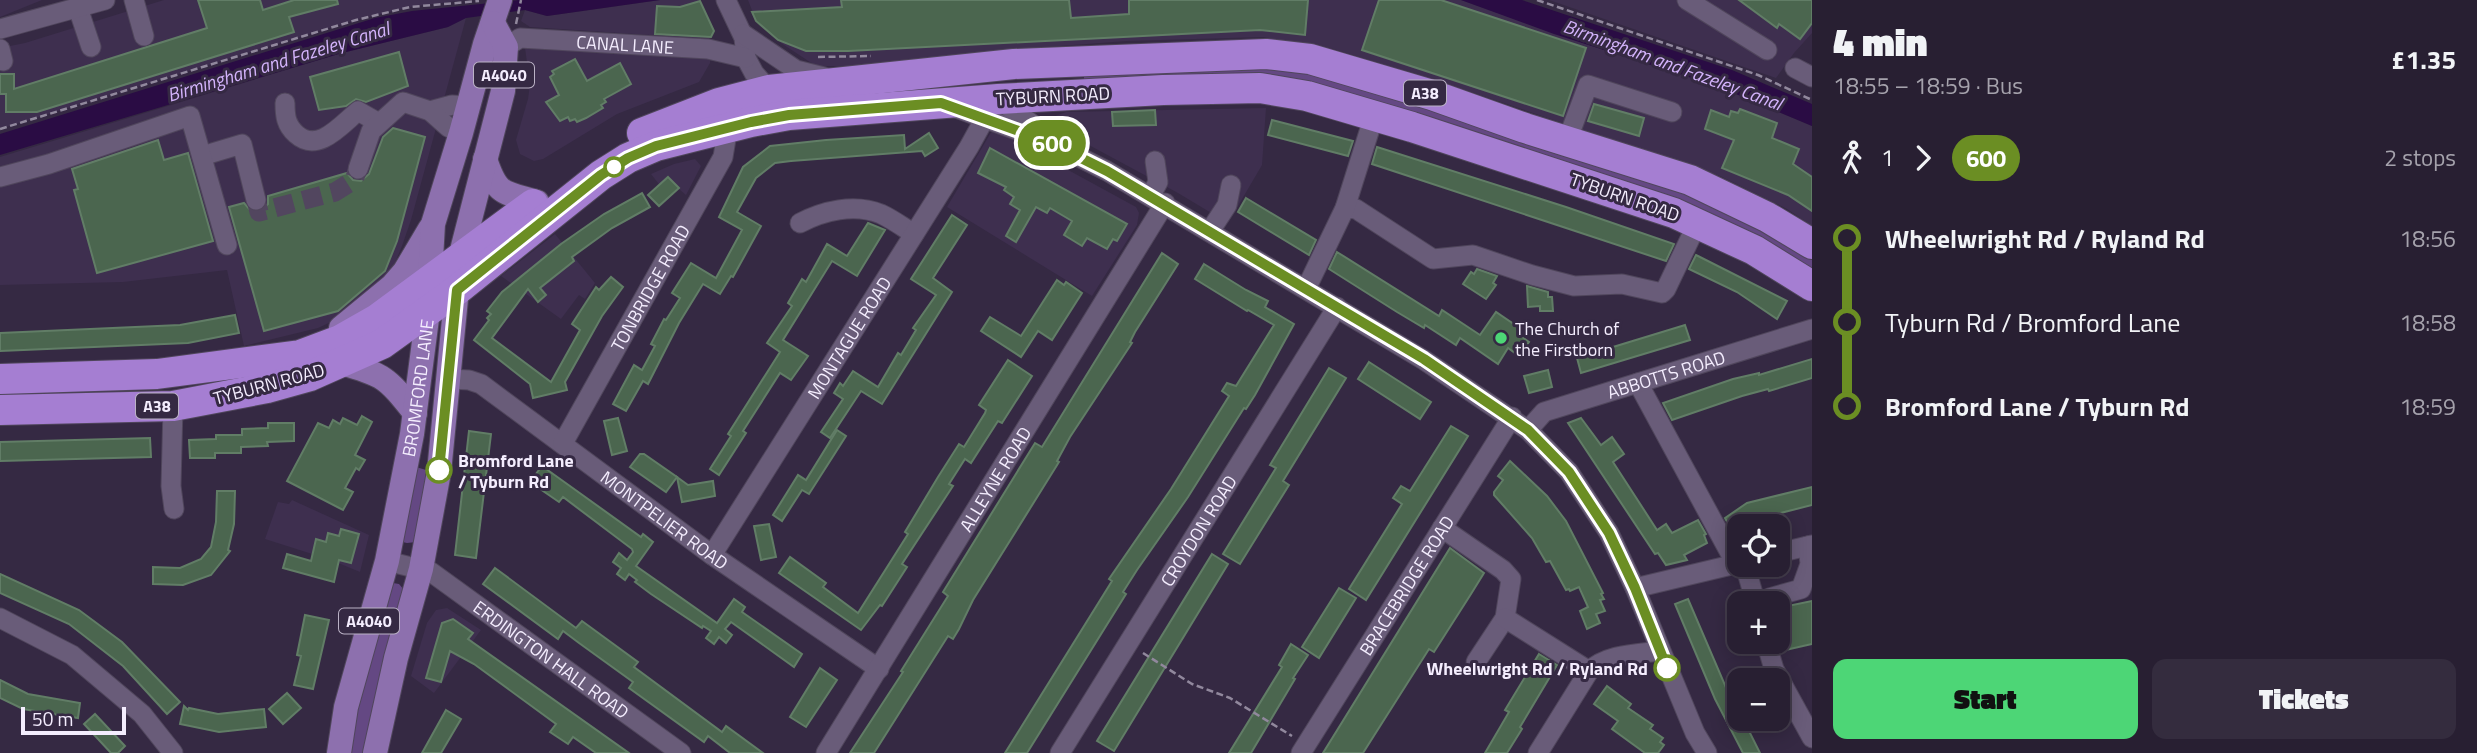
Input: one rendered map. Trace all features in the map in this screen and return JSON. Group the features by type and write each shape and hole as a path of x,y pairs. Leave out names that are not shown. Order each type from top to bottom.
{"highway":[{"name":"TYBURN ROAD","path":"0,410 173,406 267,388 310,376 382,344 428,312 460,258 596,158 646,131 719,103 769,90 1014,64 1266,54 1310,59 1432,95 1690,180 1766,217 1812,244"},
{"path":"869,79 909,84 972,83 991,108"},
{"name":"TYBURN ROAD","path":"0,379 157,374 300,355 340,340 444,285 601,175 628,158 656,146 789,115 929,104 991,108 1047,96 1260,88 1307,96 1585,182 1674,213 1754,250 1812,286"},
{"path":"769,90 787,102 885,98 929,104"}],"main road":[{"name":"BROMFORD LANE","path":"375,753 396,658 421,569 439,472 449,379 444,285 433,225 485,44 503,22"},
{"name":"A4040","path":"460,258 503,91 503,22"},
{"path":"485,159 496,186 505,193 537,202"},
{"path":"300,355 343,327 392,286 405,271 433,225"},
{"name":"BROMFORD LANE","path":"339,753 349,695 387,561 415,413 428,312"},
{"path":"341,363 388,379 415,413"}],"street":[{"path":"0,29 48,8 78,8 105,0"},
{"path":"134,0 144,36"},
{"path":"1687,0 1767,50"},
{"path":"728,5 743,34 746,58 754,73 769,90"},
{"path":"78,8 91,47"},
{"name":"CANAL LANE","path":"503,22 708,49 746,58"},
{"path":"743,34 796,70 815,76 869,79"},
{"path":"1567,141 1588,85 1672,112"},
{"path":"1032,124 1032,114 1037,104 1047,96"},
{"path":"358,169 371,131 403,102 430,111 448,127 461,133"},
{"path":"285,103 285,117 291,129 301,138 313,143 323,139 358,111 379,123"},
{"path":"430,111 452,105 469,106"},
{"path":"991,108 1032,124 1049,142"},
{"path":"991,108 1158,200 1424,359 1528,430 1569,472 1592,505 1635,588 1659,651 1695,733 1707,753"},
{"name":"MONTAGUE ROAD","path":"712,555 991,108"},
{"path":"0,177 49,164 190,116 227,245"},
{"path":"1306,289 1345,208 1374,116"},
{"name":"TONBRIDGE ROAD","path":"563,443 723,157 726,139 721,129"},
{"path":"202,156 242,144 256,200"},
{"path":"1155,161 1158,200"},
{"path":"1210,231 1227,205 1231,185"},
{"name":"ALLEYNE ROAD","path":"826,753 879,669 1158,200"},
{"path":"1345,208 1356,209 1433,260 1473,255 1574,286 1631,285 1655,293 1662,293 1666,289 1697,224"},
{"path":"800,223 827,211 861,209 880,213 914,234"},
{"name":"CROYDON ROAD","path":"1060,753 1337,307"},
{"name":"ABBOTTS ROAD","path":"1528,430 1544,412 1812,329"},
{"name":"MONTPELIER ROAD","path":"449,379 481,384 712,555 879,669"},
{"path":"1639,383 1727,541"},
{"path":"173,406 171,486 174,509"},
{"name":"BRACEBRIDGE ROAD","path":"1304,749 1511,418"},
{"path":"1442,528 1503,569 1511,579 1505,618 1476,662"},
{"path":"1790,550 1810,546 1810,564 1801,589 1790,592"},
{"name":"ERDINGTON HALL ROAD","path":"387,561 430,572 681,753"},
{"path":"1635,588 1727,567"},
{"path":"0,618 72,655 142,714 173,753"},
{"path":"1505,618 1589,671"},
{"path":"1538,753 1596,664 1659,651"},
{"path":"1770,654 1774,669 1812,738"}],"path":[{"path":"0,129 356,20 410,7 503,22 521,0"},
{"path":"1537,0 1758,75 1812,100"},
{"path":"1128,644 1192,684 1230,698 1304,749"}],"shaded area":[{"path":"0,0 42,0 0,17"},
{"path":"164,0 465,0 410,7 356,20 0,129 0,48 25,43"},
{"path":"660,0 699,0 714,31 709,39 530,27 521,21 525,10 547,16"},
{"path":"748,0 1461,0 1612,53 1717,86 1812,126 1812,226 1787,209 1720,176 1450,85 1333,49 1263,37 1127,41 868,66 816,66 781,43 756,21"},
{"path":"1549,0 1812,0 1812,33 1776,78"},
{"path":"466,18 402,246 390,275 350,313 318,328 244,346 227,270 123,282 0,285 0,157 342,53 448,27"},
{"path":"527,45 710,58 710,63 699,82 617,114 543,159 534,161 520,154 516,140 530,84 525,48"},
{"path":"1284,63 1689,190 1812,254 1812,271 1781,249 1707,215 1403,113 1084,81 1084,71"},
{"path":"1266,108 1262,165 1228,223 1050,123 1050,118 1066,112"},
{"path":"993,129 1136,207 1139,213 1137,225 1092,296 947,207"},
{"path":"695,159 701,166 686,195 679,189 669,197 651,174 674,164"},
{"path":"555,234 595,283 585,299 579,295 561,319 501,276"},
{"path":"416,467 426,470 421,527 416,542 407,543 398,541"},
{"path":"292,500 369,535 360,572 265,539 278,502 289,504"},
{"path":"393,583 399,584 404,590 367,753 345,753"},
{"path":"447,608 481,630 434,693 411,676 427,623 436,610"}],"water":[{"name":"Birmingham and Fazeley Canal","path":"519,0 660,0 547,16 525,10 466,18 448,27 342,53 0,155 0,134 375,18 412,11"},
{"name":"Birmingham and Fazeley Canal","path":"1461,0 1522,0 1732,70 1812,104 1812,126 1717,86 1554,34"}],"building":[{"path":"198,0 260,0 263,10 294,0 337,0 338,4 289,17 294,32 37,112 6,112 6,94 0,94 0,74 14,74 14,89 207,28"},
{"path":"841,0 1069,0 1071,18 1129,14 1129,0 1308,0 1305,35 1260,30 848,51 806,51 778,40 756,21 752,12 842,7"},
{"path":"1379,0 1441,0 1586,48 1563,116 1362,50"},
{"path":"1739,0 1812,0 1812,23 1800,39 1779,24 1777,28"},
{"path":"700,1 714,31 711,37 655,34 657,6 680,7"},
{"path":"399,52 408,86 366,102 356,99 346,106 319,110 310,77"},
{"path":"575,59 587,81 620,63 631,84 604,99 606,102 601,105 603,108 586,118 577,122 575,119 570,121 568,117 560,121 546,102 559,95 550,77 554,74 552,71"},
{"path":"1594,104 1644,118 1639,136 1588,121"},
{"path":"1740,109 1777,123 1772,138 1799,149 1793,164 1812,177 1812,211 1788,195 1722,168 1734,140 1705,129 1711,110 1729,117 1731,111 1738,113"},
{"path":"1155,110 1156,125 1113,126 1112,112"},
{"path":"1272,120 1353,141 1348,156 1268,135"},
{"path":"393,128 425,137 397,241 385,271 338,311 264,331 229,207 244,203 252,212 260,212 268,204 268,196 347,173 353,180 361,181 369,174 383,137"},
{"path":"929,133 938,148 925,156 922,151 775,163 756,178 737,212 761,226 733,277 731,276 720,294 703,284 679,323 648,384 643,381 626,411 613,404 634,365 642,370 655,346 651,344 664,319 666,320 680,298 672,293 691,263 716,278 742,230 719,217 743,167 770,146 904,135 905,149"},
{"path":"158,140 164,160 188,153 213,241 97,273 74,190 78,189 72,169"},
{"path":"1377,147 1674,244 1666,261 1372,164"},
{"path":"990,148 1127,224 1117,241 1113,239 1107,249 1087,238 1082,246 1064,235 1072,221 1050,208 1047,213 1036,207 1016,242 1006,236 1020,210 1010,204 1014,197 1004,190 1006,187 978,173"},
{"path":"668,177 679,188 659,206 648,195"},
{"path":"642,193 650,207 612,228 572,257 574,261 540,288 546,295 538,302 528,289 492,338 551,382 580,330 572,324 596,287 599,290 611,277 623,287 602,316 565,382 567,390 533,398 530,384 474,340 489,320 487,318 491,314 487,311 502,292 561,244 604,214"},
{"path":"1246,198 1316,240 1309,255 1238,212"},
{"path":"952,215 967,225 933,278 952,292 882,404 861,391 830,438 821,432 843,399 834,393 840,383 843,386 853,371 878,387 898,353 901,355 916,330 913,328 936,295 911,279"},
{"path":"868,223 885,230 857,276 832,261 783,340 808,356 791,380 780,373 719,475 710,469 731,436 728,434 780,352 767,343 792,306 788,303 802,279 806,282 827,244 847,256"},
{"path":"1337,252 1439,316 1442,310 1480,335 1496,312 1521,329 1518,334 1529,342 1519,356 1508,348 1498,364 1460,338 1456,345 1329,269"},
{"path":"1162,253 1178,264 1135,332 1130,342 1132,343 1070,437 1057,461 1059,462 973,600 953,639 948,636 874,753 850,753 903,672 901,671 948,596 943,592 1035,443 1042,447"},
{"path":"1696,255 1787,301 1777,319 1737,292 1689,269"},
{"path":"1204,264 1268,301 1265,307 1294,324 1255,395 1137,570 1123,592 1126,594 1027,753 1005,753 1112,581 1109,579 1171,489 1229,396 1222,391 1227,383 1236,386 1274,325 1195,279"},
{"path":"1477,269 1497,276 1493,283 1496,285 1486,299 1463,284 1471,272 1474,274"},
{"path":"1057,280 1064,285 1066,282 1082,293 1052,340 1038,331 1021,357 981,331 990,317 1021,336"},
{"path":"1527,286 1548,292 1548,297 1552,297 1553,311 1540,311 1540,306 1528,307"},
{"path":"235,315 239,333 188,343 0,351 0,333 180,325"},
{"path":"1685,325 1690,340 1581,373 1577,358"},
{"path":"1812,359 1812,378 1742,396 1672,420 1663,403 1733,379 1759,375"},
{"path":"1008,360 1032,376 1002,423 998,421 971,463 965,459 949,484 953,486 902,564 907,567 882,606 880,605 861,630 779,573 790,557 826,583 823,587 858,613 908,534 905,532 938,477 959,444 964,447 985,413 986,410 979,405"},
{"path":"1369,362 1431,402 1420,419 1358,379"},
{"path":"1329,368 1346,378 1283,481 1289,485 1240,564 1223,554 1276,468 1270,465"},
{"path":"1548,370 1552,387 1529,393 1524,376"},
{"path":"362,416 372,422 355,455 365,460 359,470 356,468 345,488 353,492 343,510 287,481 318,423 329,428 333,420 340,424 343,418 357,425"},
{"path":"618,418 627,451 612,455 604,421"},
{"path":"1581,418 1601,445 1612,437 1624,454 1613,462 1657,530 1666,524 1672,533 1698,520 1706,534 1707,543 1684,555 1687,560 1666,565 1658,553 1655,554 1568,423"},
{"path":"268,423 294,423 294,441 241,447 241,453 215,453 215,458 190,458 189,440 216,439 216,435 242,435 242,429 268,428"},
{"path":"1451,426 1468,436 1366,600 1349,589 1402,504 1393,498 1401,486 1410,491"},
{"path":"837,430 846,436 809,494 802,490 782,521 773,515 798,475 806,480"},
{"path":"469,431 491,434 476,558 455,555"},
{"path":"150,438 151,457 0,461 0,442"},
{"path":"640,454 644,454 677,477 666,492 630,467"},
{"path":"1510,461 1547,496 1566,521 1603,593 1601,594 1604,599 1600,600 1605,611 1596,614 1600,623 1587,629 1580,611 1588,607 1579,587 1566,590 1550,561 1546,562 1532,538 1494,495 1503,480 1498,476"},
{"path":"542,466 641,537 643,534 653,542 636,566 717,623 734,599 745,607 742,612 802,654 794,667 731,622 725,629 732,635 726,643 719,637 714,644 706,638 711,631 703,626 702,628 651,594 629,574 625,580 617,574 621,568 613,562 619,553 627,560 633,552 632,549 563,497 559,502 530,482"},
{"path":"677,477 688,485 713,481 715,496 682,502"},
{"path":"1812,487 1812,505 1777,514 1731,514 1747,503"},
{"path":"217,491 235,491 230,551 211,575 183,585 153,584 153,567 180,568 201,559 211,547 216,522"},
{"path":"769,524 776,557 761,560 754,526"},
{"path":"341,529 359,534 351,563 339,560 334,582 283,568 287,554 311,561 316,539 326,542 328,533 339,536"},
{"path":"1450,548 1484,573 1471,594 1434,652 1429,649 1363,753 1323,753"},
{"path":"1212,554 1228,564 1114,751 1097,741"},
{"path":"495,568 576,628 582,621 638,662 634,667 722,732 726,726 763,753 730,753 708,736 704,742 629,688 633,682 563,631 558,639 483,584"},
{"path":"0,574 79,610 122,642 180,702 167,714 123,666 69,624 0,593"},
{"path":"1339,588 1356,598 1319,658 1302,647"},
{"path":"1688,599 1727,690 1727,722 1715,699 1675,604"},
{"path":"1812,601 1812,644 1790,649 1790,606"},
{"path":"305,615 329,620 313,689 294,685 301,656 297,655"},
{"path":"453,619 473,633 468,639 629,753 596,753 573,737 568,744 550,732 556,724 474,664 450,651 441,682 426,678 442,623"},
{"path":"1291,644 1308,655 1293,678 1295,679 1251,753 1229,753 1282,667 1279,665"},
{"path":"1539,654 1557,665 1507,753 1485,753 1509,712 1505,710"},
{"path":"820,668 837,680 806,727 790,717"},
{"path":"0,680 28,694 80,703 78,718 23,709 0,698"},
{"path":"1607,686 1631,704 1628,708 1653,725 1650,729 1663,738 1660,742 1664,745 1658,753 1645,753 1612,729 1618,721 1594,704"},
{"path":"287,693 301,708 283,724 269,709"},
{"path":"184,706 188,710 189,708 218,714 264,709 266,727 219,732 180,724"},
{"path":"446,710 461,719 441,753 422,753"},
{"path":"95,714 125,746 118,753 111,753 84,724"},
{"path":"1732,731 1749,731 1760,753 1743,753"}],"tunnel":[{"path":"256,200 259,212 335,192 354,180 358,169"}],"bus line":[{"name":"600","path":"439,470 457,290 601,175 628,158 656,146 751,122 789,115 941,103 1049,142 1107,171 1424,359 1528,430 1569,472 1609,533 1635,588 1667,668"}],"place":[{"name":"The Church of the Firstborn","path":"1501,338"},
{"name":"Bromford Lane / Tyburn Rd","path":"439,470"},
{"name":"Wheelwright Rd / Ryland Rd","path":"1667,668"}]}
